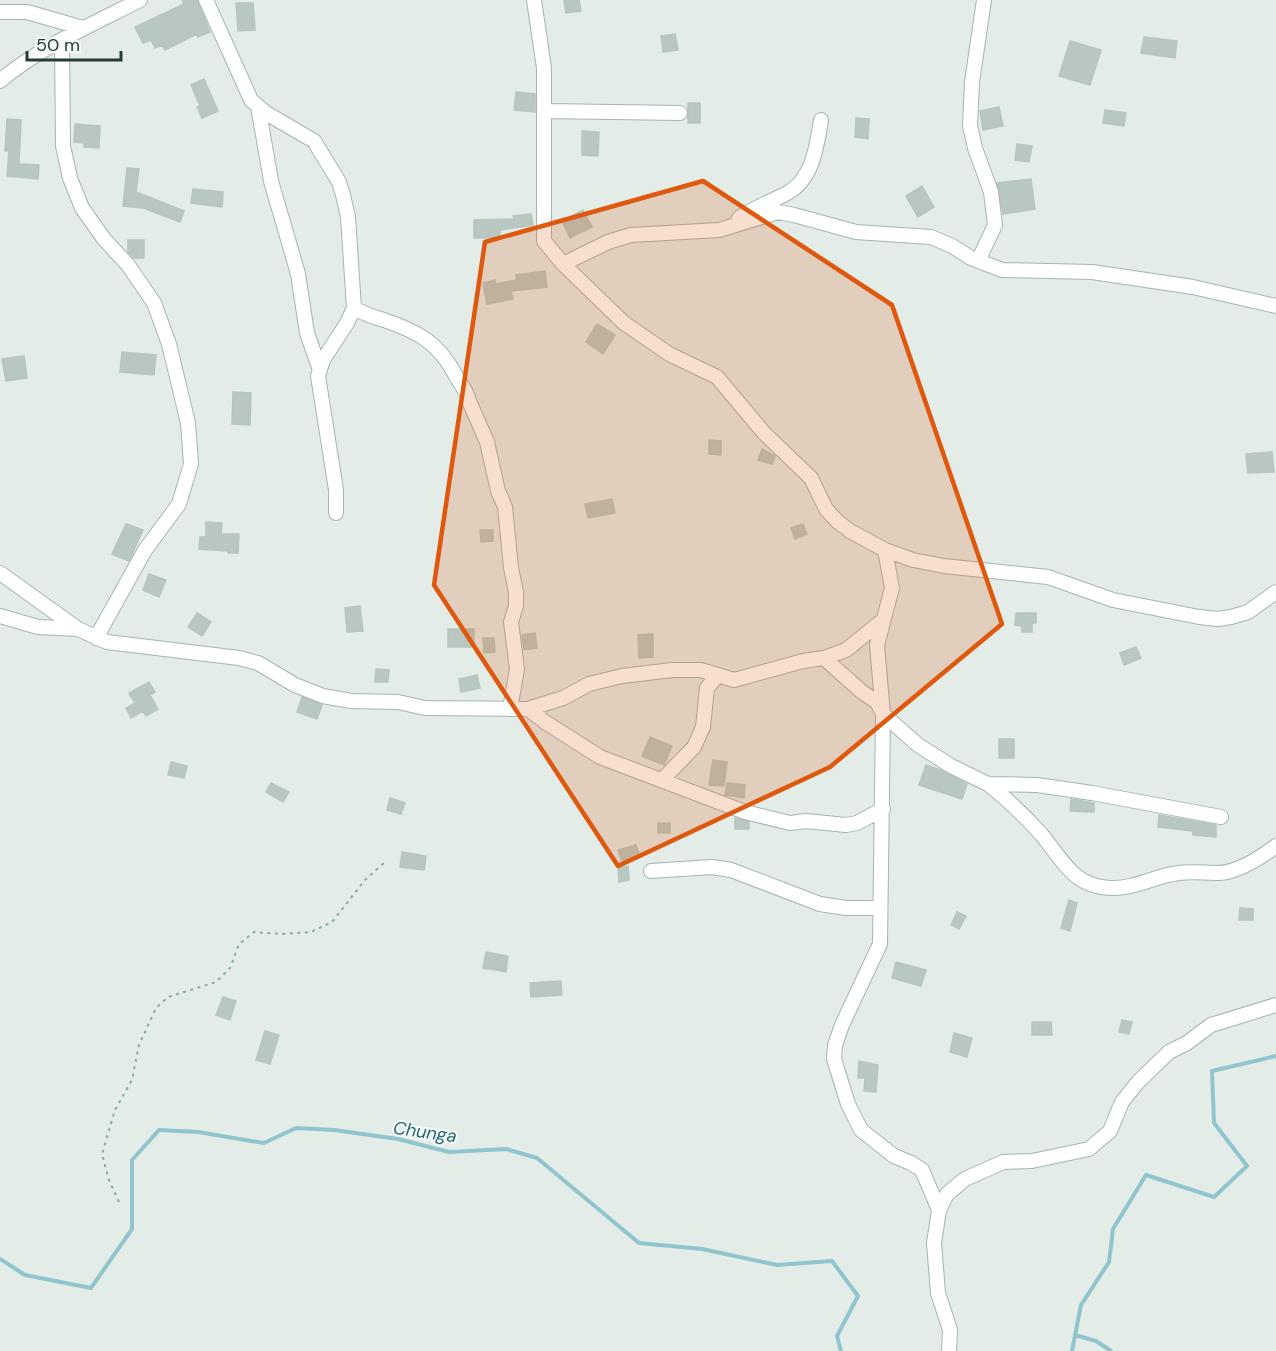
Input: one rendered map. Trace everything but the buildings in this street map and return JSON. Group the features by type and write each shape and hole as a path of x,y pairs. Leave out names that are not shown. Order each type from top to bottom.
{"street":[{"path":"0,81 14,69 83,28 141,0"},
{"path":"207,0 251,99 266,113 314,141 339,182 348,217 348,248 354,308 323,360 318,376 336,490 336,513"},
{"path":"534,0 543,68 544,241 563,264 624,323 669,354 717,377 764,432 811,478 826,509 837,521 850,531 885,550 913,560 944,566 1048,577 1113,600 1199,617 1218,619 1248,612 1276,592"},
{"path":"978,261 994,225 991,192 969,126 972,82 984,0"},
{"path":"0,12 27,12 83,28"},
{"path":"62,41 63,146 70,178 82,208 104,239 128,265 154,303 169,344 188,423 191,464 179,504 145,550 96,638"},
{"path":"258,106 272,180 298,274 307,333 320,370"},
{"path":"544,111 680,113"},
{"path":"719,230 754,208 791,191 807,174 815,151 821,120"},
{"path":"563,264 608,242 631,236 719,230 778,212 856,232 932,237 978,261 1002,270 1092,272 1193,287 1276,306"},
{"path":"354,308 365,315 417,333 441,352 452,365 467,393 487,442 498,491 505,507 511,568 516,592 516,606 511,622 517,669 510,709"},
{"path":"885,550 892,588 877,645 883,714 880,944 842,1025 835,1045 834,1059 848,1104 861,1130 894,1156 922,1170 939,1210"},
{"path":"0,573 78,629 107,642 240,658 258,663 295,685 323,696 351,701 398,702 425,708 528,710 563,698 589,684 612,678 672,670 701,670 734,680 803,661 824,658 846,650 882,621"},
{"path":"0,616 39,627 78,629"},
{"path":"824,658 862,692 877,702 883,714 931,754 988,784 1005,798 1042,836 1074,874 1089,884 1111,888 1139,884 1174,873 1190,871 1221,873 1239,868 1276,846"},
{"path":"662,780 694,747 703,727 707,688 718,675"},
{"path":"528,710 544,723 600,757 745,812 790,823 806,821 846,825 857,823 883,808"},
{"path":"988,784 1037,785 1221,817"},
{"path":"651,871 711,867 731,870 820,904 846,908 879,908"},
{"path":"949,1351 950,1330 938,1293 934,1243 939,1210 947,1194 965,1179 1003,1162 1032,1161 1089,1149 1110,1131 1122,1102 1137,1082 1169,1052 1187,1043 1211,1025 1276,1005"}],"path":[{"path":"118,1202 102,1154 115,1110 132,1080 139,1045 156,1008 168,997 216,982 230,968 239,944 254,932 282,934 311,932 332,922 365,880 385,862"}],"highlighted area":[{"path":"703,181 892,305 1002,624 830,767 618,866 434,585 485,242"}],"waterway":[{"name":"Chunga","path":"1072,1351 1081,1305 1109,1262 1113,1229 1146,1175 1214,1197 1247,1166 1214,1123 1212,1071 1276,1056"},
{"name":"Chunga","path":"0,1259 25,1275 91,1288 132,1229 132,1160 159,1130 198,1132 264,1143 296,1128 334,1130 398,1139 449,1152 506,1149 537,1158 639,1243 702,1249 777,1265 832,1261 858,1296 837,1336 841,1351"},
{"path":"1075,1335 1096,1341 1111,1351"}]}
